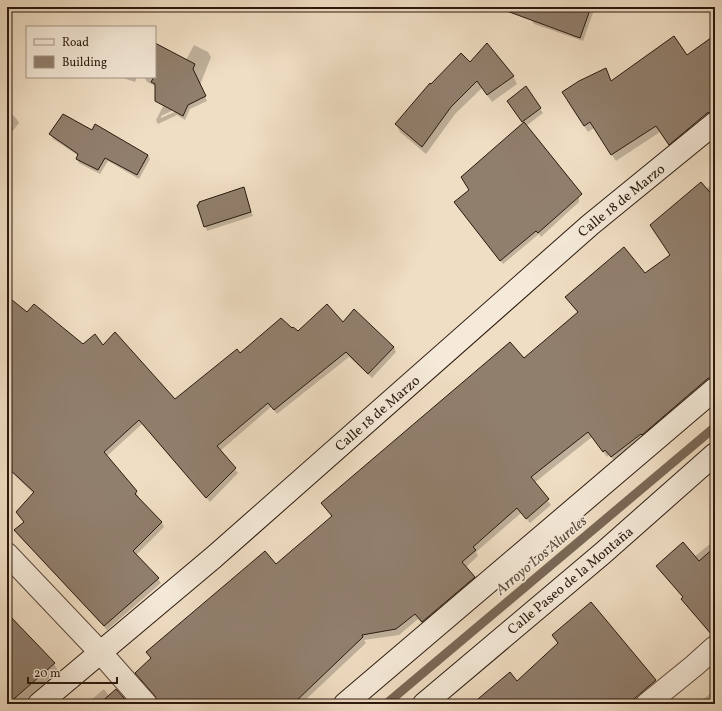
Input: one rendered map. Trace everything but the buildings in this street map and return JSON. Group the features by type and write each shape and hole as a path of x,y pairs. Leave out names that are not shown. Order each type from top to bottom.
{"main road":[{"name":"Calle 18 de Marzo","path":"39,704 214,557 590,225 715,123"},
{"path":"345,704 715,389"},
{"name":"Calle Paseo de la Montaña","path":"424,704 603,553 715,454"},
{"path":"7,554 100,652 146,704"},
{"path":"647,704 715,647"}],"waterway":[{"name":"Arroyo Los Alureles","path":"386,704 715,427"}]}
